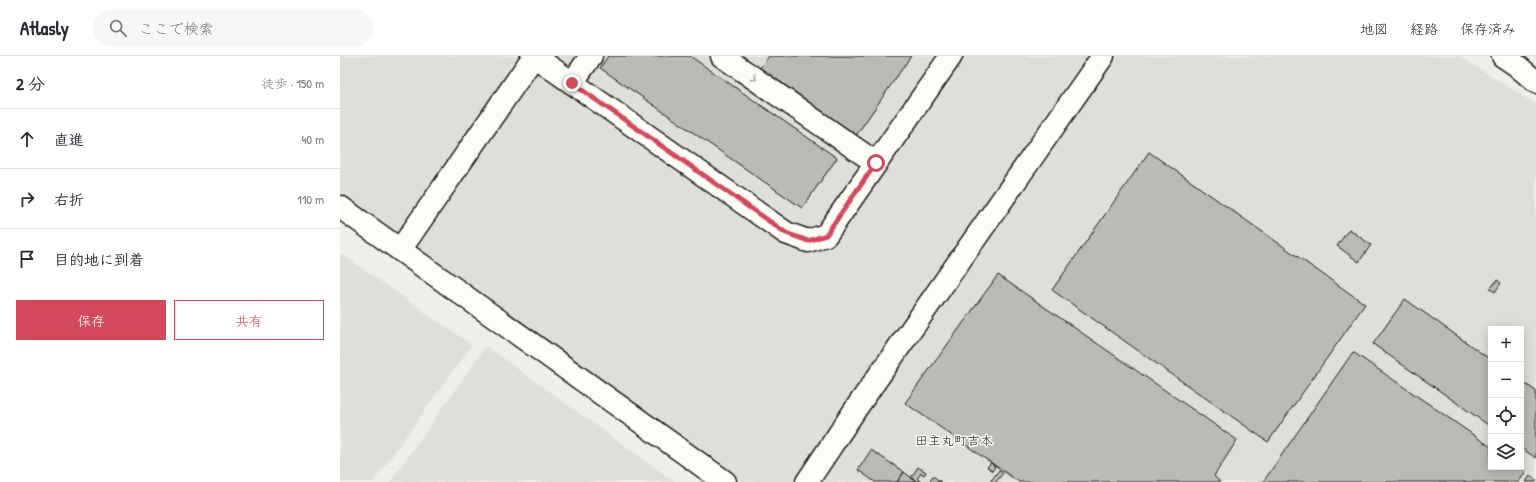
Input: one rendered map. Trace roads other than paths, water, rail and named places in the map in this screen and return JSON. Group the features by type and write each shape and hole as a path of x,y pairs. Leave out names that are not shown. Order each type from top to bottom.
{"street":[{"path":"400,250 534,56 786,233 808,241 826,235 951,56"},
{"path":"572,83 591,56"},
{"path":"722,56 876,163"},
{"path":"807,482 857,407 1103,56"},
{"path":"1503,56 1536,82"},
{"path":"340,207 726,482"}],"district":[{"name":"田主丸町吉本","path":"954,440"}]}
